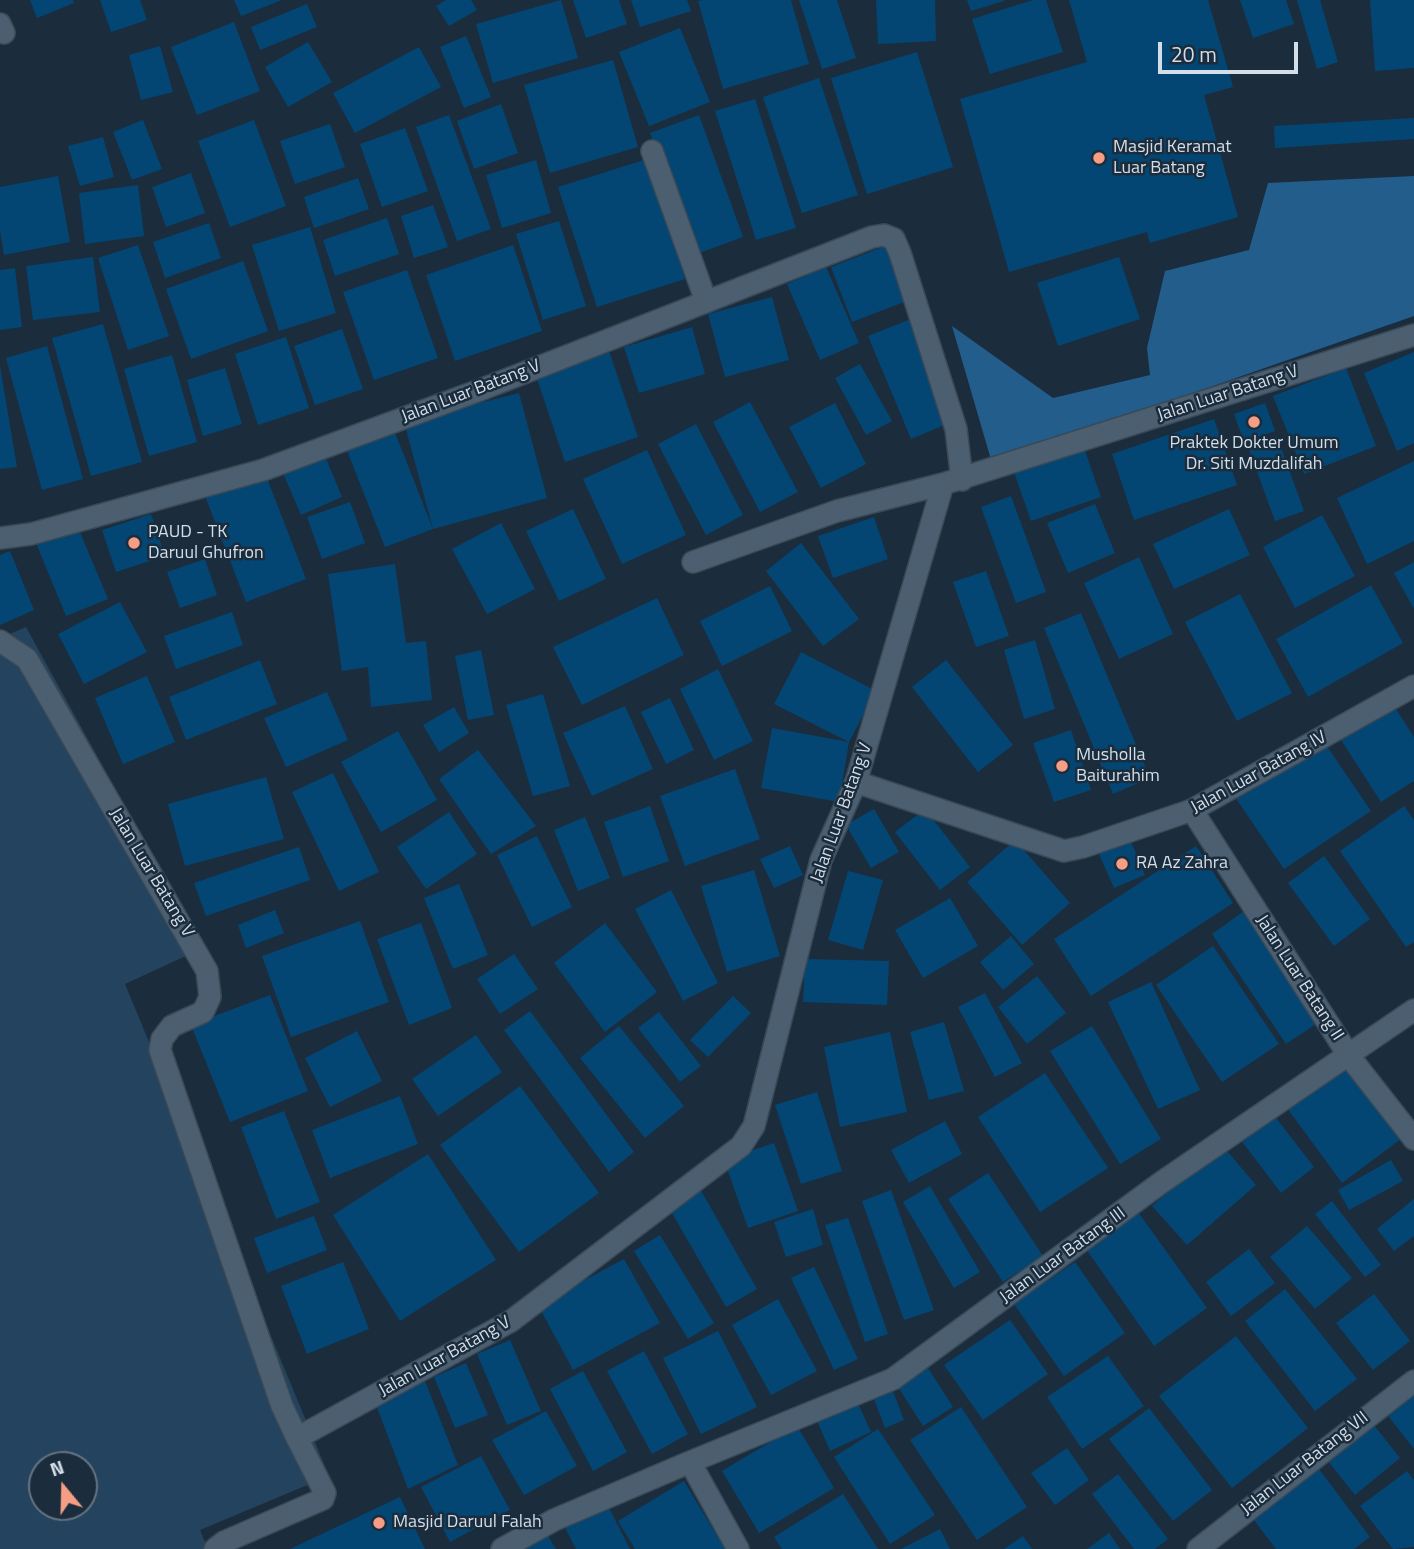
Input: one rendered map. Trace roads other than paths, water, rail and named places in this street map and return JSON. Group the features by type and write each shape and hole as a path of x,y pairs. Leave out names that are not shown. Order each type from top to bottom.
{"street":[{"path":"652,151 706,301"},
{"name":"Jalan Luar Batang V","path":"0,538 30,534 263,470 872,237 884,235 894,239 956,429 952,482 856,782 821,860 754,1126 741,1146 511,1321 297,1438 282,1406 160,1050 162,1039 172,1026 203,1012 210,998 207,971 27,659 0,641"},
{"name":"Jalan Luar Batang V","path":"952,482 1414,335"},
{"path":"693,562 837,511 952,482"},
{"name":"Jalan Luar Batang IV","path":"856,782 1064,851 1192,810 1414,686"},
{"name":"Jalan Luar Batang II","path":"1192,810 1349,1056 1414,1139"},
{"name":"Jalan Luar Batang III","path":"502,1549 618,1491 893,1379 1162,1182 1414,1010"},
{"name":"Jalan Luar Batang VII","path":"1198,1549 1414,1381"},
{"path":"215,1549 224,1542 323,1499 325,1493 297,1438"},
{"path":"690,1462 738,1549"}],"place":[{"name":"Masjid Keramat Luar Batang","path":"1099,158"},
{"name":"Praktek Dokter Umum Dr. Siti Muzdalifah","path":"1254,422"},
{"name":"PAUD - TK Daruul Ghufron","path":"134,543"},
{"name":"Musholla Baiturahim","path":"1062,766"},
{"name":"RA Az Zahra","path":"1122,864"},
{"name":"Masjid Daruul Falah","path":"379,1523"}]}
